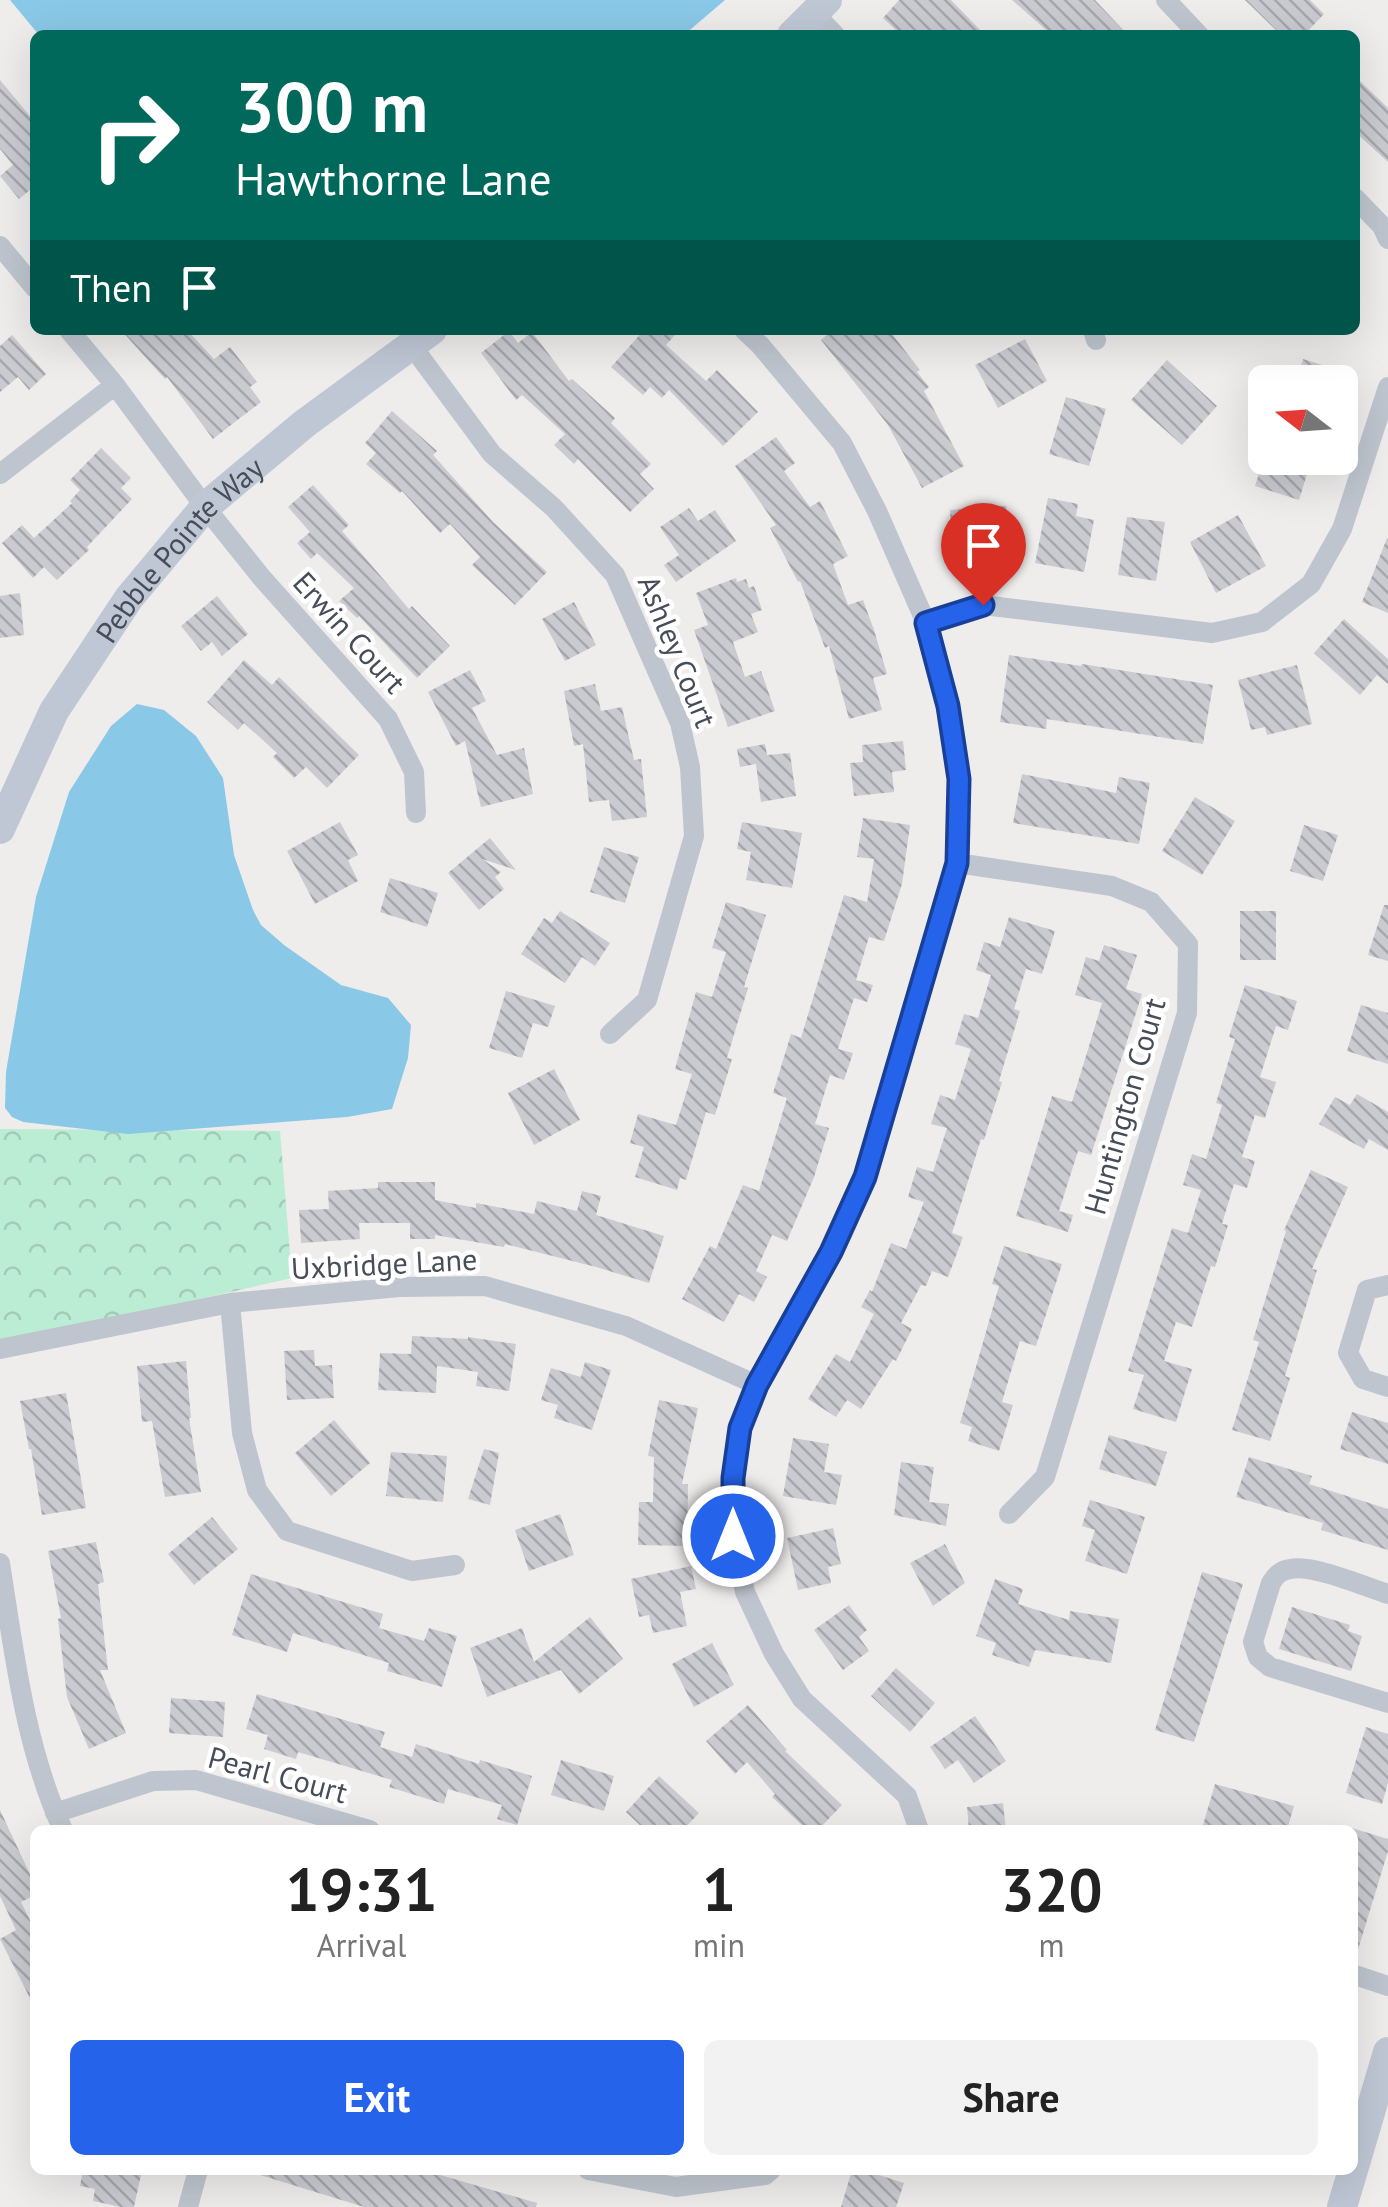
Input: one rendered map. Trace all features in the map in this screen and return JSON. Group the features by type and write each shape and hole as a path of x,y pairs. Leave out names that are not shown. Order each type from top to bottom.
{"street":[{"path":"1166,0 1194,30"},
{"path":"801,30 826,16"},
{"path":"1360,203 1382,226 1388,240"},
{"path":"0,246 30,282"},
{"name":"Erwin Court","path":"73,335 262,578 388,719 414,772 416,813"},
{"path":"749,335 842,443 877,511 926,623 948,706 959,779 957,863 865,1177 831,1252 757,1385 740,1428 733,1478 733,1536 745,1592 774,1654 802,1699 907,1796 917,1825"},
{"name":"Pebble Pointe Way","path":"0,829 54,711 130,598 206,507 304,424 422,338"},
{"name":"Ashley Court","path":"422,338 492,454 554,508 615,575 680,723 690,767 694,836 647,1000 610,1034"},
{"path":"0,474 115,386"},
{"path":"926,623 983,605 1212,633 1262,622 1311,584 1342,528 1388,388"},
{"name":"Huntington Court","path":"957,863 1112,886 1152,902 1188,944 1187,1013 1045,1477 1009,1514"},
{"path":"1388,1285 1366,1290 1348,1353 1364,1379 1388,1387"},
{"name":"Uxbridge Lane","path":"0,1348 230,1303 399,1287 485,1286 626,1326 757,1385"},
{"path":"230,1303 242,1433 257,1490 287,1532 412,1571 455,1565"},
{"path":"0,1564 34,1746 59,1821"},
{"path":"1388,1594 1308,1569 1291,1568 1276,1574 1254,1642 1258,1657 1270,1667 1388,1702"},
{"name":"Pearl Court","path":"59,1821 153,1781 196,1780 353,1825"},
{"path":"1358,1976 1388,1986"},
{"path":"1358,2153 1388,2052"},
{"path":"188,2207 197,2175"},
{"path":"614,2175 676,2187 765,2175"},
{"path":"1342,2207 1351,2175"}],"green space":[{"path":"0,1129 280,1131 292,1278 0,1344"}],"water":[{"path":"10,0 725,0 690,30 35,30"},
{"path":"137,704 164,710 196,736 223,778 234,855 261,925 341,985 388,998 411,1025 408,1058 392,1109 347,1117 128,1134 23,1122 5,1108 6,1072 36,897 69,792 111,726"}],"building":[{"path":"899,0 951,0 980,30 896,30 883,18"},
{"path":"1012,0 1095,0 1123,30 1046,30"},
{"path":"1245,0 1310,0 1324,14 1309,30 1276,30"},
{"path":"0,80 30,116 30,190 19,199 0,176 13,165 0,149"},
{"path":"1360,81 1388,108 1388,162 1360,137"},
{"path":"12,335 46,374 29,390 18,377 0,392 0,346"},
{"path":"125,335 192,335 214,359 230,347 257,382 250,387 261,402 213,439"},
{"path":"504,335 512,335 518,343 534,335 569,381 572,379 615,418 611,423 651,464 640,474 654,489 630,512 578,459 574,464 554,445 565,434 522,395 516,400 481,353"},
{"path":"640,335 675,335 666,345 706,381 717,370 758,412 723,446 669,390 662,398 650,387 643,395 611,367"},
{"path":"826,335 893,335 920,370 917,372 929,387 924,391 964,466 922,488 888,425 821,340"},
{"path":"1025,339 1047,381 998,408 975,365"},
{"path":"1303,359 1322,365 1301,365"},
{"path":"1167,360 1217,406 1182,445 1131,400"},
{"path":"1066,397 1106,409 1089,466 1049,454"},
{"path":"392,411 437,451 433,455 493,522 547,572 515,605 472,565 480,557 450,524 440,533 402,491 366,464 376,453 365,443"},
{"path":"776,437 795,463 784,471 810,507 820,501 848,556 833,564 848,605 863,600 874,630 887,674 873,678 882,710 849,719 829,646 825,648 800,581 770,528 776,525 735,466"},
{"path":"101,448 131,478 121,488 132,499 87,547 89,550 57,580 44,567 33,578 2,543 22,525 34,538 72,503 80,490 70,480"},
{"path":"1259,475 1307,475 1299,500 1255,486"},
{"path":"313,485 349,525 342,531 409,609 412,606 450,646 417,678 359,616 339,601 354,588 317,553 311,559 297,543 310,532 288,507"},
{"path":"1048,498 1078,504 1076,516 1094,520 1084,572 1035,563"},
{"path":"1006,506 1011,558 991,560 989,545 952,548 950,510"},
{"path":"689,508 698,521 715,510 736,541 676,582 664,565 679,555 660,527"},
{"path":"1238,515 1266,566 1216,593 1190,542"},
{"path":"1127,517 1165,522 1156,581 1118,575"},
{"path":"1388,539 1388,613 1362,602"},
{"path":"736,578 737,582 746,579 749,588 754,586 762,610 751,614 758,632 733,642 745,677 761,671 775,711 728,727 694,630 708,625 696,593"},
{"path":"20,593 24,635 0,638 0,596"},
{"path":"217,596 248,634 222,656 212,642 201,651 181,626"},
{"path":"574,602 596,645 565,661 542,619"},
{"path":"1344,619 1388,659 1388,684 1377,675 1360,695 1314,653"},
{"path":"1009,655 1213,685 1203,744 1047,719 1046,729 1000,722"},
{"path":"244,660 272,685 279,677 359,755 327,788 306,767 294,778 273,757 277,753 244,723 238,730 207,702"},
{"path":"1297,665 1312,724 1267,735 1265,727 1251,730 1238,680"},
{"path":"470,670 486,701 472,708 497,755 524,748 533,794 481,807 465,741 456,746 428,692"},
{"path":"595,684 601,711 622,707 634,760 641,759 647,817 612,821 609,800 589,802 583,744 574,746 564,691"},
{"path":"903,741 906,770 892,772 894,792 854,796 850,763 863,762 862,745"},
{"path":"765,744 767,755 790,753 796,796 761,802 756,764 740,767 737,749"},
{"path":"1022,774 1116,793 1119,777 1150,783 1139,844 1013,823"},
{"path":"1195,797 1235,821 1202,875 1162,851"},
{"path":"863,818 910,825 902,884 884,941 869,937 856,980 873,985 867,1002 854,998 838,1049 853,1053 844,1080 830,1075 815,1124 829,1128 814,1177 787,1241 772,1235 756,1271 767,1277 754,1302 739,1294 724,1322 682,1299 710,1246 716,1249 743,1185 759,1191 787,1098 773,1093 791,1034 801,1038 844,895 867,902 874,859 857,857"},
{"path":"340,822 358,855 348,860 358,881 315,904 287,851"},
{"path":"742,822 802,833 792,888 746,880 751,852 737,849"},
{"path":"1304,825 1338,835 1323,881 1290,871"},
{"path":"490,838 516,870 482,859 501,872 495,877 504,889 479,910 448,873"},
{"path":"604,847 639,857 625,903 590,892"},
{"path":"390,878 438,893 427,927 380,912"},
{"path":"726,902 766,915 744,987 748,988 727,1058 732,1059 715,1115 706,1112 686,1180 680,1178 677,1190 635,1177 644,1147 630,1143 638,1114 676,1125 692,1074 675,1069 696,992 712,997 726,952 712,948"},
{"path":"1384,905 1388,905 1388,961 1368,955"},
{"path":"560,911 610,943 595,966 582,957 565,983 521,954 544,918 552,923"},
{"path":"1240,911 1276,911 1276,960 1240,960"},
{"path":"1009,917 1055,931 1042,974 1026,969 1014,1009 1020,1011 999,1081 1002,1082 952,1233 963,1237 948,1277 932,1271 926,1286 921,1285 901,1323 912,1329 896,1361 893,1359 861,1409 847,1400 836,1417 808,1399 836,1354 850,1362 874,1314 861,1307 872,1292 891,1243 906,1249 924,1202 908,1197 917,1167 933,1172 947,1128 931,1124 940,1095 955,1100 971,1049 955,1044 964,1014 978,1018 991,975 976,970 984,942 1000,947"},
{"path":"1104,945 1137,955 1126,989 1142,994 1091,1155 1078,1151 1059,1211 1073,1215 1068,1232 1016,1216 1052,1096 1072,1102 1102,1003 1075,995 1086,957 1099,961"},
{"path":"1245,985 1297,1001 1288,1030 1276,1026 1260,1077 1276,1082 1265,1118 1255,1115 1242,1157 1255,1161 1247,1188 1234,1184 1222,1224 1228,1225 1192,1327 1176,1322 1164,1361 1192,1369 1176,1422 1133,1409 1144,1375 1128,1371 1172,1228 1188,1233 1201,1190 1183,1185 1192,1154 1206,1159 1222,1105 1216,1103 1235,1039 1229,1037"},
{"path":"506,991 555,1006 548,1027 533,1023 522,1058 489,1048"},
{"path":"1361,1005 1388,1013 1388,1064 1347,1051"},
{"path":"554,1069 580,1120 534,1145 508,1093"},
{"path":"1357,1094 1388,1112 1388,1150 1369,1139 1364,1149 1319,1124 1335,1097 1350,1105"},
{"path":"1311,1170 1348,1187 1312,1269 1317,1270 1270,1441 1232,1430 1259,1342 1253,1340 1284,1230"},
{"path":"378,1182 435,1182 435,1200 534,1214 537,1201 577,1211 582,1191 601,1196 596,1215 664,1236 649,1283 505,1244 504,1247 435,1235 435,1239 410,1239 410,1223 359,1223 360,1239 301,1243 299,1210 329,1209 328,1191 378,1188"},
{"path":"1004,1246 1062,1264 1036,1346 1020,1341 1002,1402 1013,1405 999,1451 968,1441 972,1427 960,1423 999,1286 992,1284"},
{"path":"412,1336 468,1337 516,1344 509,1391 476,1386 478,1372 437,1366 436,1393 378,1390 380,1353 411,1354"},
{"path":"314,1350 315,1366 332,1365 334,1398 287,1400 284,1351"},
{"path":"186,1361 189,1418 201,1492 165,1497 152,1421 142,1422 137,1366"},
{"path":"585,1362 611,1370 592,1430 554,1418 558,1405 541,1400 551,1368 581,1377"},
{"path":"66,1393 86,1508 42,1515 20,1401"},
{"path":"659,1400 698,1408 682,1484 688,1484 687,1546 638,1545 639,1502 653,1502 654,1457 648,1456"},
{"path":"1352,1412 1388,1423 1388,1464 1340,1449"},
{"path":"334,1420 370,1463 331,1496 295,1453"},
{"path":"1109,1435 1167,1452 1156,1486 1099,1469"},
{"path":"793,1438 829,1444 824,1472 842,1475 836,1505 783,1496"},
{"path":"484,1449 499,1453 490,1505 468,1499"},
{"path":"391,1452 447,1456 443,1502 386,1496"},
{"path":"1249,1457 1312,1476 1309,1484 1388,1509 1388,1550 1321,1530 1323,1523 1236,1497"},
{"path":"901,1462 934,1467 929,1502 949,1504 946,1526 894,1515"},
{"path":"1090,1500 1145,1517 1127,1574 1085,1561 1095,1530 1082,1526"},
{"path":"560,1514 574,1555 529,1571 515,1530"},
{"path":"212,1517 238,1549 194,1585 168,1554"},
{"path":"833,1528 841,1564 828,1567 831,1583 798,1590 787,1538"},
{"path":"96,1542 104,1582 98,1584 108,1670 100,1670 126,1733 89,1749 67,1697 58,1619 61,1618 48,1551"},
{"path":"945,1544 965,1583 933,1606 910,1563"},
{"path":"691,1566 696,1589 680,1592 687,1626 653,1633 649,1615 639,1617 631,1579"},
{"path":"1202,1572 1243,1584 1194,1742 1155,1730"},
{"path":"251,1574 383,1614 379,1628 424,1641 429,1628 457,1636 442,1687 387,1671 389,1663 293,1633 287,1652 232,1635"},
{"path":"995,1579 1023,1589 1018,1604 1069,1620 1070,1611 1119,1619 1111,1663 1035,1650 1029,1667 992,1655 996,1643 976,1636"},
{"path":"849,1605 867,1630 859,1637 869,1651 843,1670 814,1630"},
{"path":"1292,1607 1350,1625 1348,1631 1362,1636 1351,1671 1279,1649"},
{"path":"590,1617 623,1659 579,1694 561,1670 487,1697 470,1648 522,1628 534,1662"},
{"path":"712,1643 734,1685 694,1707 672,1664"},
{"path":"896,1668 935,1703 910,1732 871,1696"},
{"path":"257,1694 385,1732 380,1747 412,1757 416,1744 532,1776 517,1825 497,1819 502,1805 448,1789 444,1804 389,1787 392,1780 298,1752 296,1759 264,1749 268,1735 246,1729"},
{"path":"171,1698 225,1702 223,1737 169,1733"},
{"path":"748,1705 785,1751 842,1805 823,1825 802,1825 772,1797 775,1794 747,1762 735,1774 706,1741"},
{"path":"975,1716 1006,1761 974,1783 958,1760 945,1769 930,1747"},
{"path":"1366,1727 1388,1734 1388,1783 1382,1804 1346,1793"},
{"path":"561,1760 614,1776 604,1811 551,1795"},
{"path":"659,1776 699,1813 688,1825 640,1825 626,1812"},
{"path":"1215,1784 1294,1806 1288,1825 1203,1825"},
{"path":"1003,1803 1005,1825 969,1825 967,1807"},
{"path":"0,1810 30,1874 30,1898 21,1902 30,1920 30,1998 0,1939 16,1930 0,1896"},
{"path":"1358,1830 1388,1839 1388,1851 1358,1950"},
{"path":"82,2175 141,2175 134,2207 93,2201 95,2189 80,2186"},
{"path":"260,2175 440,2175 537,2203 536,2207 364,2207"},
{"path":"851,2175 879,2175 904,2183 896,2207 841,2207"}],"route":[{"path":"733,1536 733,1478 740,1428 757,1385 831,1252 865,1177 957,863 959,779 948,706 926,623 983,605"}]}
